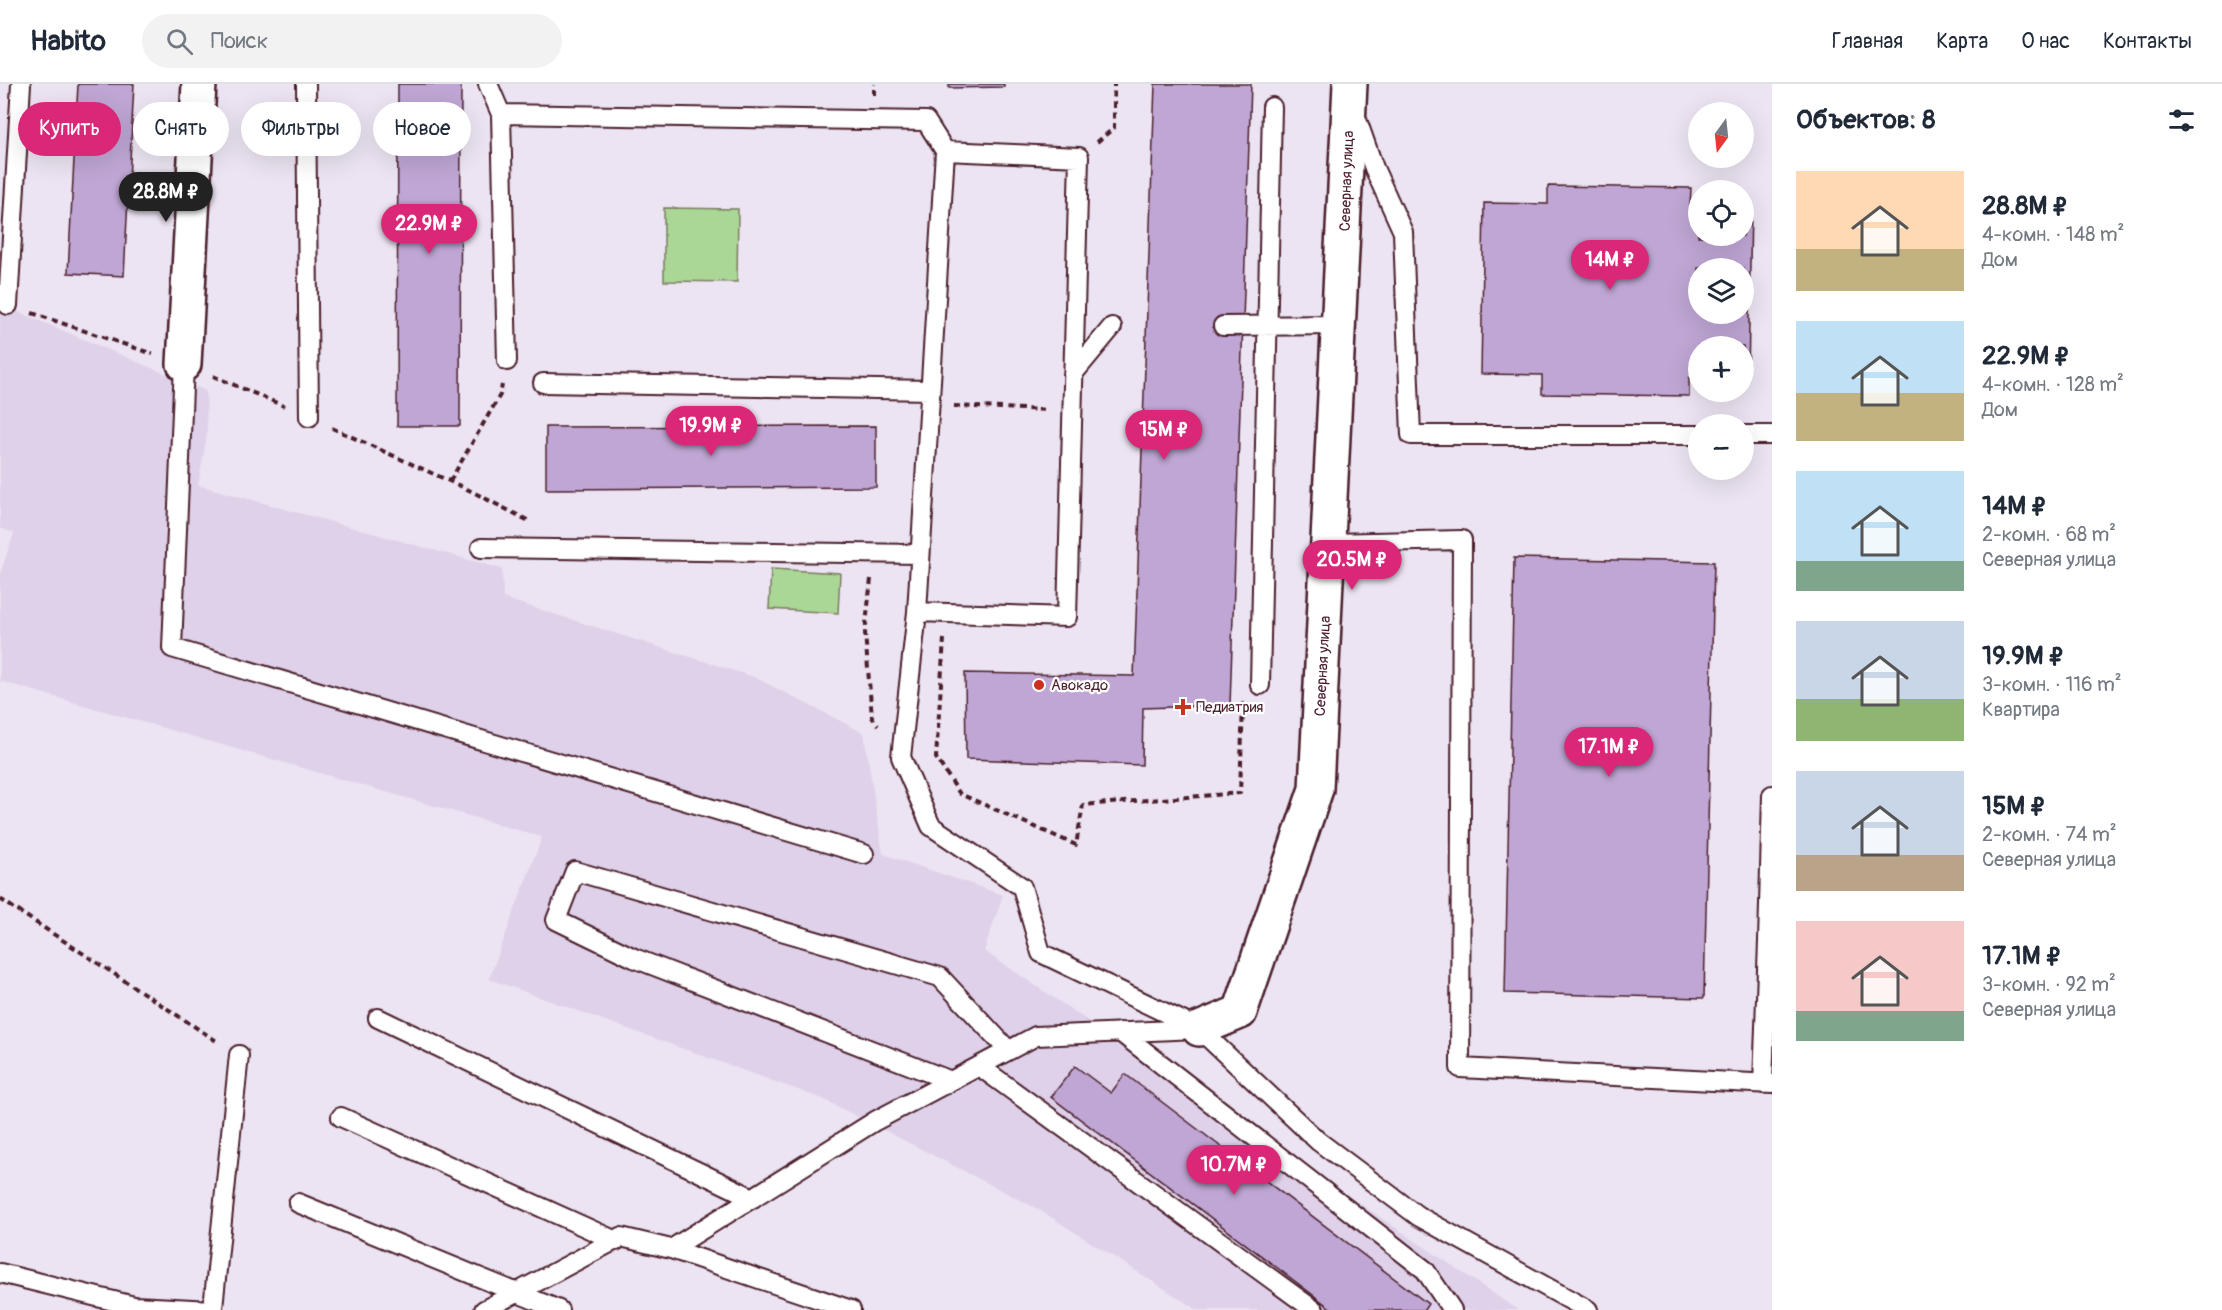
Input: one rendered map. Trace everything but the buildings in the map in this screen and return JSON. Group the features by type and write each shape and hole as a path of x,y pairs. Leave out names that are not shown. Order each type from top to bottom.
{"street":[{"path":"184,364 199,84"},
{"name":"Северная улица","path":"1199,1029 1240,1012 1316,789 1341,325 1350,93"}],"lane":[{"path":"8,305 21,84"},
{"path":"306,84 309,417"},
{"path":"488,84 501,114 507,361"},
{"path":"1350,93 1374,168 1403,232 1411,435 1688,435"},
{"path":"1260,685 1272,107"},
{"path":"501,114 926,121 945,151 917,612 901,757 931,826 1022,887 1041,953 1199,1029 1318,1141 1418,1216 1588,1310"},
{"path":"917,612 1067,617 1079,157 945,151"},
{"path":"1223,326 1341,325"},
{"path":"1073,374 1112,327"},
{"path":"184,364 175,525 172,648 864,854"},
{"path":"543,383 930,398"},
{"path":"1754,435 1772,435"},
{"path":"1329,543 1462,540 1460,1068 1768,1084 1772,795"},
{"path":"481,548 920,554"},
{"path":"951,1081 634,958 556,920 575,871 940,976 1008,1050"},
{"path":"378,1018 753,1198"},
{"path":"671,1249 875,1121 1036,1036 1199,1029"},
{"path":"1120,1032 1425,1270 1452,1310"},
{"path":"0,1273 134,1306 213,1309 239,1055"},
{"path":"979,1066 1314,1310"},
{"path":"341,1117 616,1241"},
{"path":"298,1203 559,1310"},
{"path":"484,1310 621,1237 671,1249 851,1310"}],"path":[{"path":"1079,157 1114,128 1114,84"},
{"path":"8,305 184,364"},
{"path":"450,481 500,395"},
{"path":"930,398 1072,411"},
{"path":"467,489 495,503"},
{"path":"874,553 865,633 872,717 901,757"},
{"path":"946,614 936,758 960,794 1077,845 1083,805 1240,793 1243,697"},
{"path":"0,899 239,1055"}],"shaded area":[{"path":"0,304 206,391 207,435 198,485 502,569 503,598 754,677 864,733 883,854 1003,895 984,951 1518,1310 1198,1310 1038,1209 823,1099 489,979 542,837 0,681 0,574 14,533 0,528"}],"green space":[{"path":"664,208 738,209 737,282 664,281"},
{"path":"771,569 840,573 838,613 769,609"}],"place":[{"name":"Авокадо","path":"1039,685"},
{"name":"Педиатрия","path":"1183,707"}]}
